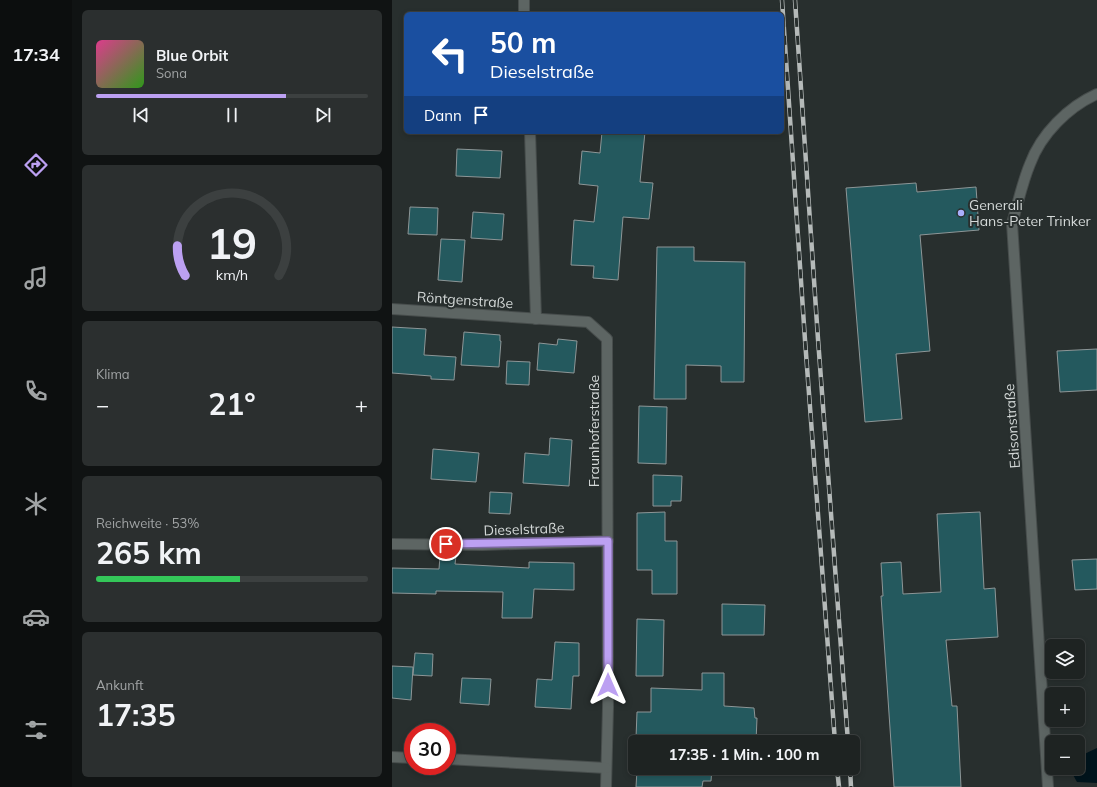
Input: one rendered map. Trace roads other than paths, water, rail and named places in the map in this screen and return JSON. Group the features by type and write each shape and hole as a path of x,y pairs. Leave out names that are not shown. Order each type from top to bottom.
{"street":[{"path":"524,0 524,12"},
{"name":"Edisonstraße","path":"1048,787 1012,223 1030,164 1042,140 1071,109 1097,94"},
{"path":"530,134 536,319"},
{"name":"Röntgenstraße","path":"392,309 536,319"},
{"name":"Fraunhoferstraße","path":"536,319 588,322 607,339 608,700 606,787"},
{"name":"Dieselstraße","path":"392,544 482,545 608,541"},
{"path":"392,757 404,758"},
{"path":"456,760 606,768"}],"water":[{"path":"1097,748 1097,783 1077,782 1073,775 1085,775 1085,754"}],"railway":[{"path":"782,0 783,12"},
{"path":"795,0 818,339 847,735"},
{"path":"784,30 805,340 834,735"},
{"path":"838,775 839,787"},
{"path":"850,775 851,787"}],"place":[{"name":"Generali Hans-Peter Trinker","path":"961,213"}]}
